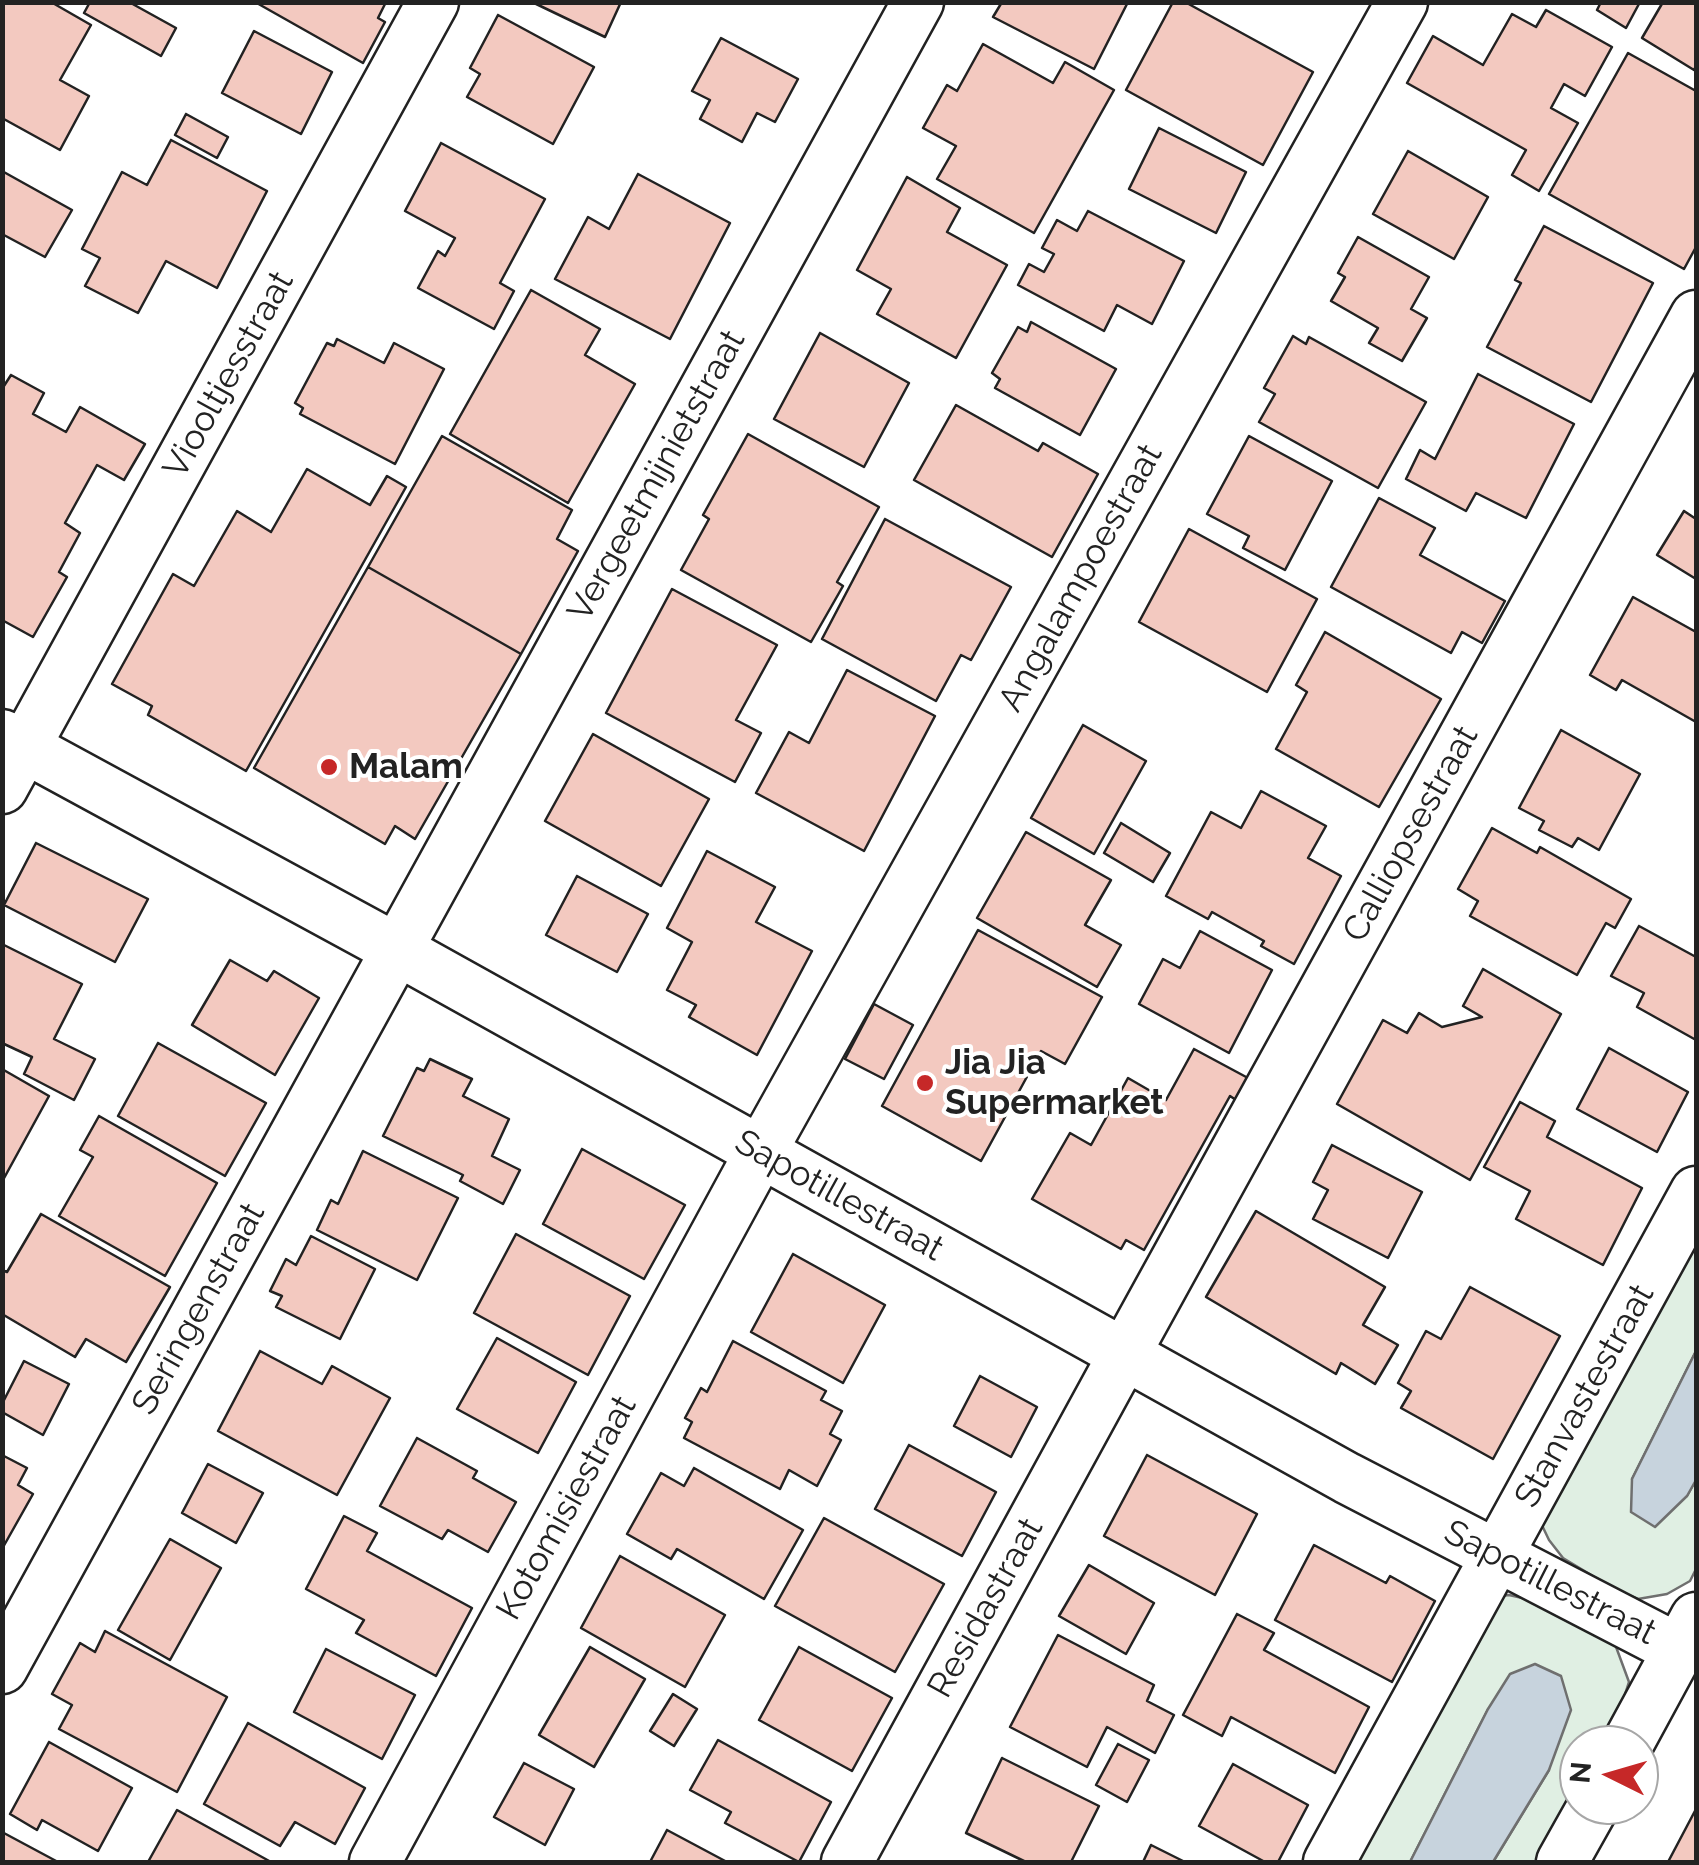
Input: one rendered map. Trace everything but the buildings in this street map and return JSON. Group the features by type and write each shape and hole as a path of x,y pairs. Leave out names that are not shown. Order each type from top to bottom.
{"street":[{"name":"Viooltjesstraat","path":"10,757 433,2"},
{"name":"Vergeetmijnietstraat","path":"396,950 918,2"},
{"name":"Angalampoestraat","path":"760,1153 1402,2"},
{"name":"Calliopsestraat","path":"1125,1353 1696,316"},
{"name":"Sapotillestraat","path":"10,757 396,950 1347,1478 1497,1557 1688,1634"},
{"name":"Seringenstraat","path":"2,1668 396,950"},
{"name":"Kotomisiestraat","path":"375,1862 760,1153"},
{"name":"Stanvastestraat","path":"1329,1862 1696,1192"},
{"name":"Residastraat","path":"847,1862 1125,1353"},
{"path":"1637,1725 1688,1634"},
{"path":"1562,1862 1583,1825"}],"green space":[{"path":"1696,1232 1696,1351 1632,1479 1687,1496 1696,1480 1696,1569 1690,1581 1667,1594 1638,1599 1563,1558 1538,1517"},
{"path":"1509,1595 1549,1604 1612,1636 1629,1682 1615,1725 1559,1725 1561,1825 1540,1862 1493,1862 1549,1770 1488,1709 1410,1862 1350,1862 1487,1598"}],"shaded area":[{"path":"1696,1351 1696,1480 1687,1496 1655,1527 1631,1512 1632,1479"},
{"path":"1535,1664 1561,1676 1571,1710 1566,1725 1559,1725 1559,1743 1549,1770 1493,1862 1410,1862 1488,1709 1510,1674"}],"place":[{"name":"Malam","path":"329,767"},
{"name":"Jia Jia Supermarket","path":"925,1083"}]}
